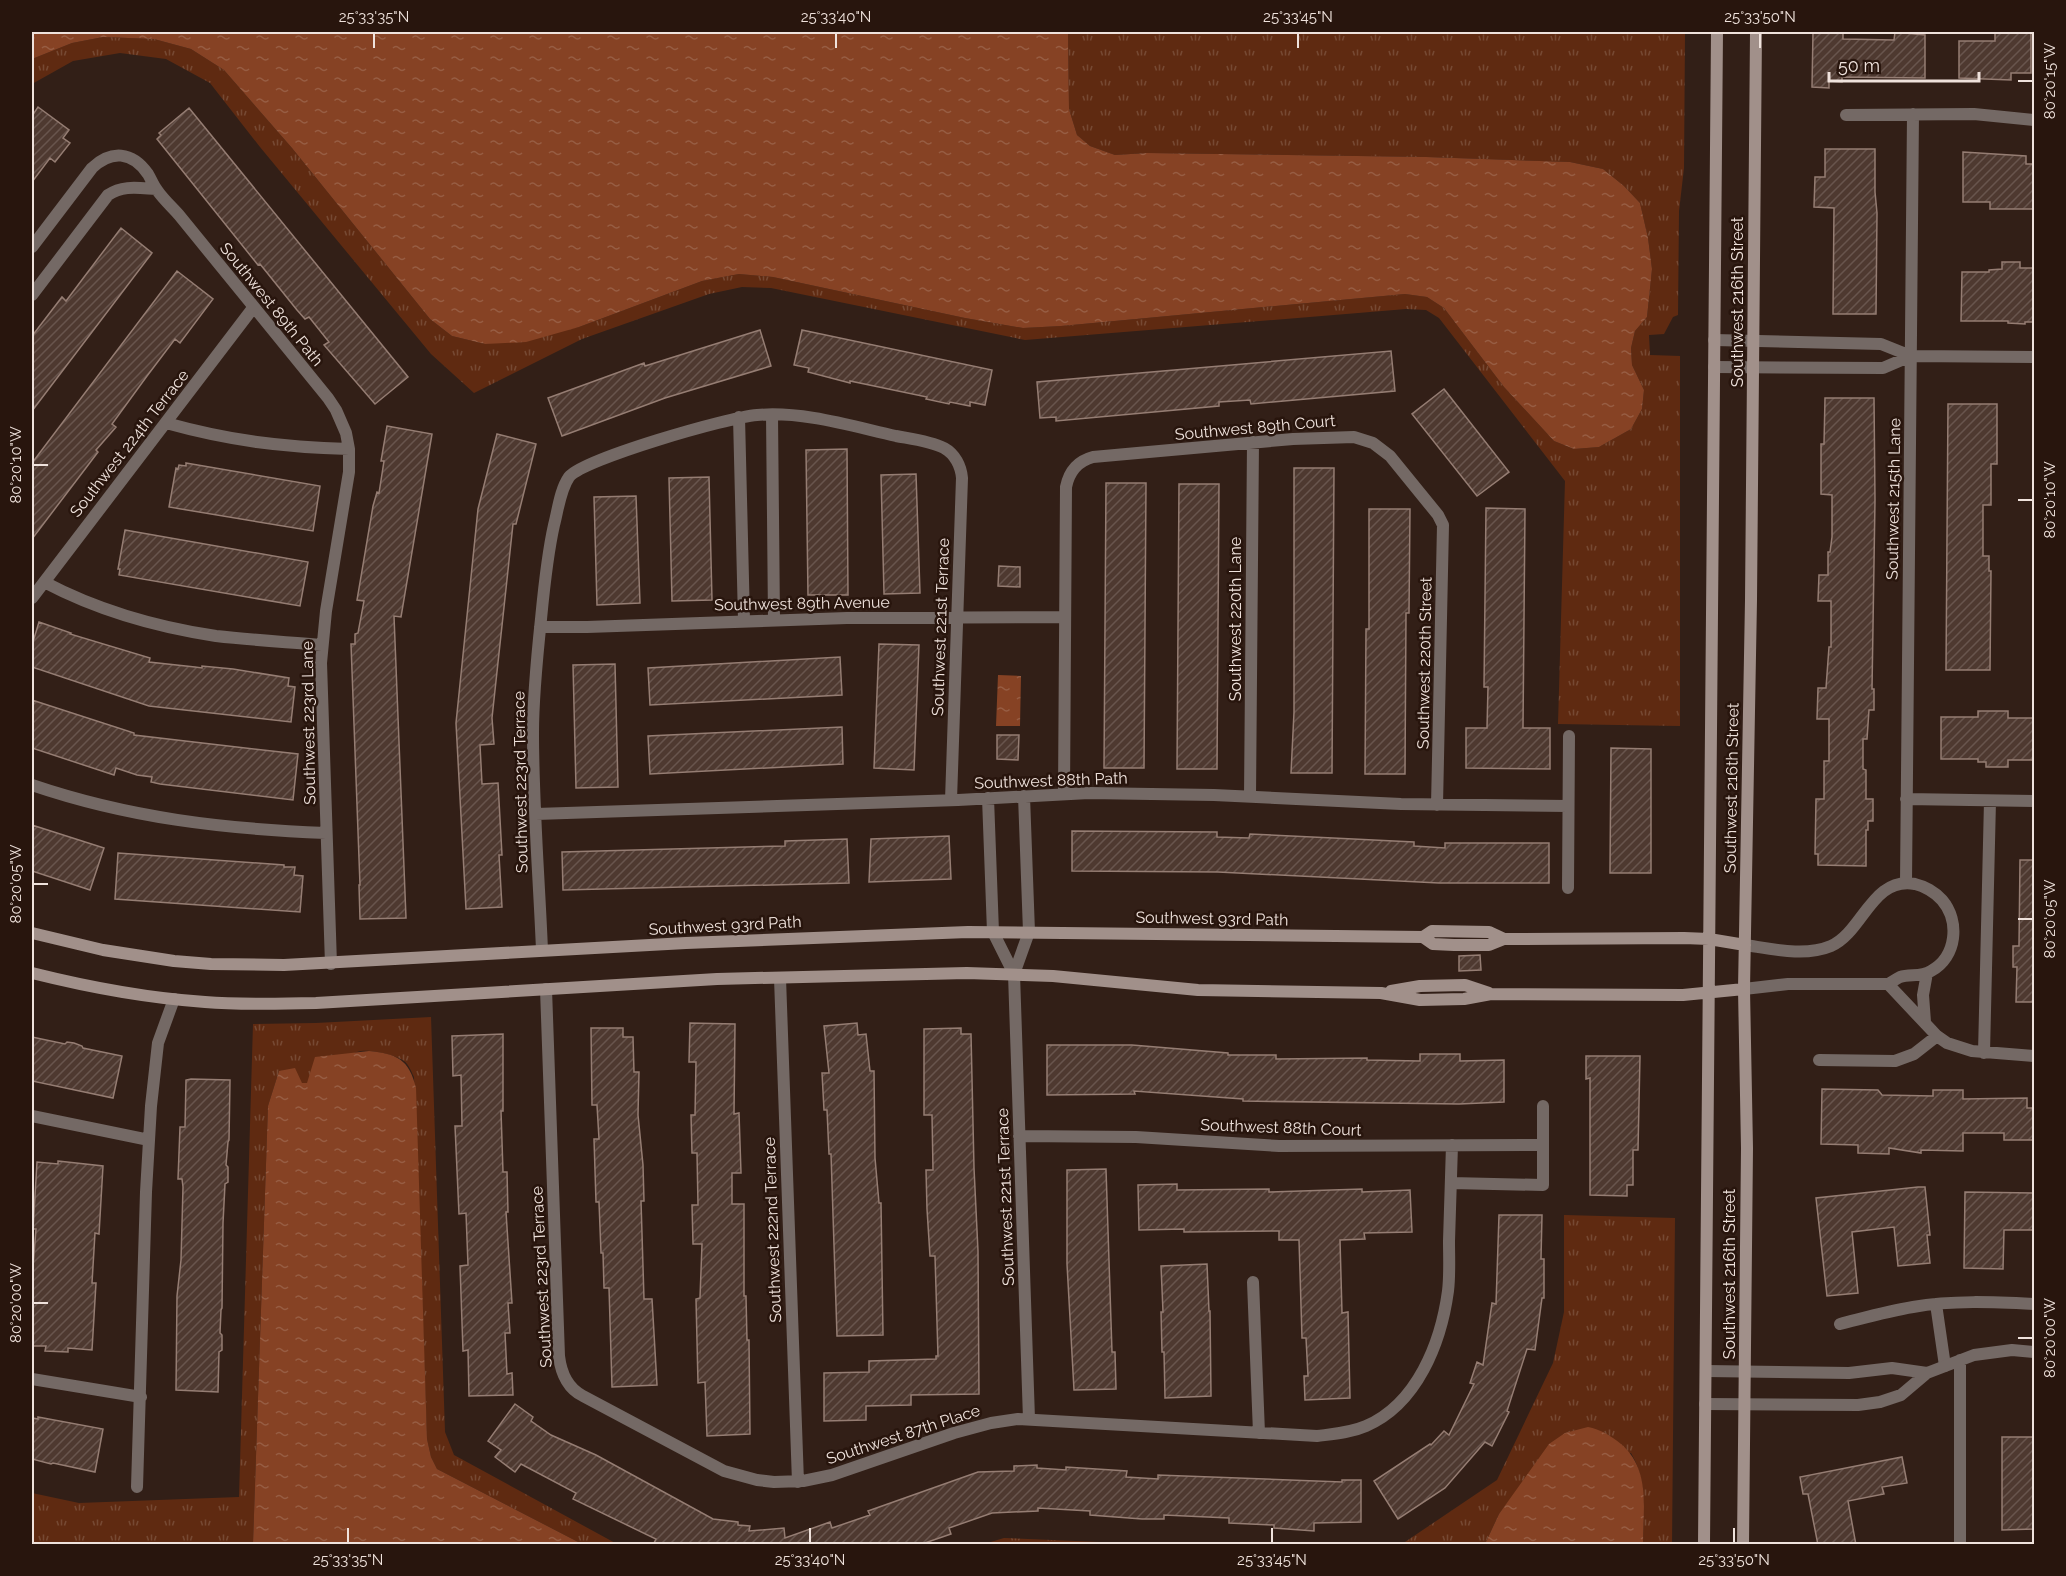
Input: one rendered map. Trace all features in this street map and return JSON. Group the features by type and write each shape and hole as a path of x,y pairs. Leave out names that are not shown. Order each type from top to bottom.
{"street":[{"name":"Southwest 216th Street","path":"1704,1545 1717,32"},
{"name":"Southwest 216th Street","path":"1743,1545 1747,1148 1744,988 1756,32"},
{"name":"Southwest 215th Lane","path":"1906,883 1913,114"},
{"path":"1845,115 1974,114 2034,120"},
{"name":"Southwest 89th Path","path":"32,247 92,168 105,157 118,155 133,160 148,174 156,189 332,404 341,421 349,448"},
{"path":"32,295 108,195 129,187 156,189"},
{"name":"Southwest 224th Terrace","path":"32,598 253,308"},
{"path":"1714,340 1881,344 1911,356 2034,357"},
{"path":"1714,367 1883,368 1911,356"},
{"path":"744,620 739,417 772,415 774,619"},
{"name":"Southwest 221st Terrace","path":"772,415 820,420 930,443 945,448 960,466 962,478 951,800"},
{"name":"Southwest 223rd Terrace","path":"542,950 534,707 550,542 563,489 572,474 583,467 692,429 739,417"},
{"path":"166,423 210,435 260,444 349,448"},
{"name":"Southwest 89th Court","path":"1065,617 1066,487 1080,462 1093,457 1253,442 1354,436 1366,440 1390,456 1435,510 1442,522"},
{"name":"Southwest 220th Lane","path":"1250,797 1253,442"},
{"name":"Southwest 223rd Lane","path":"331,964 321,702 322,645 349,472 349,448"},
{"name":"Southwest 220th Street","path":"1437,805 1443,574 1442,522"},
{"path":"44,582 82,601 168,626 217,636 322,645"},
{"path":"1064,794 1065,617"},
{"name":"Southwest 89th Avenue","path":"540,627 774,619 1065,617"},
{"path":"1568,888 1569,736"},
{"path":"32,785 96,805 162,819 232,828 326,833"},
{"name":"Southwest 88th Path","path":"536,814 1064,794 1250,797 1437,805 1568,806"},
{"name":"Southwest 221st Terrace","path":"1024,796 1029,932 1014,974 1029,1419"},
{"name":"Southwest 221st Terrace","path":"988,798 993,932 1014,974"},
{"path":"1906,799 2034,801"},
{"path":"1984,1053 1990,801"},
{"path":"32,973 98,988 206,1002 316,1003 780,978 967,973 1053,976 1198,990 1382,993 1420,986 1465,985 1491,994 1683,995 1788,984 1888,984 1901,977 1927,973 1940,965 1950,950 1954,936 1953,921 1943,901 1937,896 1921,886 1906,883 1894,885 1881,893 1846,936 1827,947 1813,951 1800,951 1745,945"},
{"name":"Southwest 93rd Path","path":"32,933 103,950 174,961 248,965 331,964 542,950 993,932 1423,937 1433,944 1489,945 1504,939 1709,939 1745,945"},
{"path":"1925,1022 1923,995 1927,973"},
{"name":"Southwest 222nd Terrace","path":"780,978 798,1482"},
{"path":"1888,984 1937,1036 1960,1048 1984,1053 2034,1056"},
{"name":"Southwest 223rd Terrace","path":"546,989 559,1356 567,1382"},
{"path":"137,1487 149,1140 158,1043 174,999"},
{"path":"1819,1060 1895,1061 1914,1054 1937,1036"},
{"path":"1452,1145 1451,1183 1543,1185 1543,1106"},
{"path":"32,1116 149,1140"},
{"name":"Southwest 88th Court","path":"1019,1136 1136,1137 1253,1146 1543,1145"},
{"name":"Southwest 87th Place","path":"567,1382 577,1393 724,1471 757,1480 798,1482 832,1475 921,1444 984,1424 1005,1420 1029,1419 1259,1433 1332,1435 1358,1429 1379,1419 1401,1401 1413,1386 1429,1358 1444,1312 1448,1285 1451,1183"},
{"path":"1253,1282 1259,1433"},
{"path":"1840,1324 1914,1306 1972,1302 2034,1304"},
{"path":"1936,1304 1946,1366"},
{"path":"1705,1404 1858,1405 1880,1402 1906,1393 1927,1373 1960,1360 1986,1352 2012,1350 2034,1352"},
{"path":"1960,1360 1960,1545"},
{"path":"1706,1371 1849,1373 1892,1368 1927,1373"},
{"path":"32,1378 141,1398"}],"green space":[{"path":"1068,32 1685,32 1684,168 1679,211 1678,315 1673,317 1664,334 1649,335 1650,355 1680,356 1680,726 1558,724 1565,481 1439,318 1426,310 1406,309 1025,340 771,288 742,287 709,294 582,339 474,393 431,354 210,83 166,59 120,53 73,61 32,84 32,59 72,43 103,37 154,39 191,49 224,70 292,148 430,319 452,336 485,344 579,327 702,281 739,274 773,277 1023,328 1405,294 1427,297 1444,308 1504,387 1554,441 1574,449 1599,447 1631,429 1642,409 1644,390 1632,365 1631,348 1635,331 1647,317 1652,269 1640,203 1603,169 1570,162 1426,157 1147,153 1115,155 1090,146 1077,135 1069,109"},
{"path":"431,1017 445,1432 454,1455 617,1544 582,1544 437,1469 431,1457 427,1439 414,1077 409,1066 400,1059 388,1054 362,1051 352,1054 308,1083 302,1083 279,1071 268,1106 253,1544 32,1544 32,1493 79,1503 239,1497 253,1024"},
{"path":"1564,1215 1675,1218 1672,1544 1643,1544 1642,1486 1631,1453 1521,1485 1499,1514 1485,1544 1402,1544 1497,1480 1553,1363 1564,1312"},
{"path":"1004,1538 1147,1544 984,1544"}],"water":[{"path":"32,32 1068,32 1069,109 1077,135 1090,146 1115,155 1147,153 1426,157 1570,162 1603,169 1640,203 1648,238 1652,269 1647,317 1635,331 1631,348 1632,365 1644,390 1642,409 1631,429 1599,447 1574,449 1554,441 1504,387 1444,308 1427,297 1405,294 1023,328 773,277 739,274 702,281 579,327 526,342 485,344 452,336 430,319 292,148 224,70 191,49 154,39 103,37 72,43 32,59"},
{"path":"998,675 1021,676 1020,726 996,726"},
{"path":"369,1051 394,1056 400,1060 410,1070 416,1088 427,1439 431,1457 437,1469 582,1544 253,1544 268,1106 279,1071 295,1068 302,1083 307,1083 315,1057"},
{"path":"1588,1427 1605,1433 1621,1444 1631,1454 1637,1466 1644,1503 1643,1544 1485,1544 1499,1514 1549,1444 1565,1433"}],"building":[{"path":"1813,32 1843,32 1843,39 1894,40 1895,32 1925,35 1925,78 1842,77 1842,82 1829,81 1829,88 1812,87"},
{"path":"1995,32 2031,32 2031,73 2011,73 2011,80 1959,78 1959,41 1995,41"},
{"path":"38,107 69,130 63,138 70,143 55,162 50,158 32,182 32,116"},
{"path":"189,108 408,377 375,404 324,345 329,342 309,317 305,319 260,264 258,265 157,139 161,135 159,133"},
{"path":"1825,149 1875,149 1876,314 1833,314 1834,208 1814,207 1815,177 1825,177"},
{"path":"1963,152 2026,156 2026,164 2034,164 2034,209 1990,209 1990,202 1963,202"},
{"path":"121,228 152,253 32,411 32,336 62,297 66,301"},
{"path":"2002,262 2020,262 2020,268 2034,268 2034,322 2025,322 2025,324 2008,323 2008,321 1961,321 1962,272 1989,272 1989,270 2002,269"},
{"path":"177,271 213,299 180,343 175,339 147,376 112,424 116,427 96,450 98,452 32,539 32,463"},
{"path":"760,330 771,366 665,398 562,436 548,398 644,363 645,366"},
{"path":"802,330 992,370 985,405 970,402 970,406 950,402 949,404 926,399 927,397 850,381 850,383 808,372 809,368 794,365"},
{"path":"1391,351 1395,391 1251,404 1250,400 1219,402 1219,406 1056,421 1056,417 1040,418 1037,382"},
{"path":"1444,389 1509,472 1477,496 1412,414"},
{"path":"1825,398 1874,398 1872,689 1874,689 1874,710 1869,710 1867,739 1863,739 1866,799 1873,799 1873,821 1868,821 1868,830 1866,830 1866,866 1818,865 1818,854 1815,854 1816,799 1824,799 1824,761 1829,761 1829,719 1817,719 1818,688 1826,688 1829,647 1831,647 1831,601 1818,601 1819,575 1828,575 1828,552 1830,552 1832,537 1832,495 1821,494 1821,444 1824,444"},
{"path":"1948,404 1997,404 1997,464 1991,464 1991,505 1983,505 1983,556 1989,556 1989,571 1991,571 1990,670 1946,670"},
{"path":"387,426 432,434 401,617 394,616 406,918 360,919 351,644 355,644 355,634 358,633 364,601 357,600 373,506 377,492 379,493 384,461 381,461"},
{"path":"497,434 536,444 516,524 513,524 492,718 494,744 480,745 482,784 498,783 502,907 466,909 456,723 478,509"},
{"path":"847,449 848,595 808,595 806,450"},
{"path":"186,463 320,486 313,531 169,507 176,468 178,469 179,465 186,466"},
{"path":"1294,468 1334,468 1332,773 1291,773 1294,712"},
{"path":"916,474 920,593 884,594 881,475"},
{"path":"709,477 712,600 672,601 669,478"},
{"path":"1106,483 1146,483 1144,768 1104,768"},
{"path":"1179,484 1219,484 1217,769 1177,769"},
{"path":"636,496 640,603 597,605 594,497"},
{"path":"1486,508 1525,509 1523,728 1550,728 1550,769 1466,768 1466,728 1487,728 1488,687 1484,687"},
{"path":"1369,509 1410,509 1409,613 1406,613 1405,774 1365,774 1366,629 1369,629"},
{"path":"125,530 308,562 300,606 119,575"},
{"path":"999,566 1020,567 1020,587 998,586"},
{"path":"39,622 70,634 150,658 149,662 233,669 289,678 288,686 295,687 291,722 149,706 32,667 32,645"},
{"path":"879,644 919,645 914,770 874,768"},
{"path":"840,657 842,695 650,705 648,668"},
{"path":"615,664 618,787 576,788 573,665"},
{"path":"32,700 134,733 134,735 298,754 293,800 160,784 151,782 152,777 116,768 114,775 32,748"},
{"path":"1978,711 2008,711 2008,718 2034,718 2034,760 2008,760 2008,767 1986,767 1986,762 1978,762 1978,759 1941,759 1941,717 1978,717"},
{"path":"842,727 843,764 650,774 648,736"},
{"path":"997,735 1019,735 1018,760 997,759"},
{"path":"1611,748 1651,749 1651,873 1610,873"},
{"path":"32,825 104,848 90,890 32,871"},
{"path":"1072,831 1217,832 1217,837 1249,838 1250,834 1333,838 1414,842 1414,846 1445,848 1445,843 1549,843 1549,883 1439,883 1218,872 1072,871"},
{"path":"949,836 951,879 869,882 871,839"},
{"path":"847,839 849,883 563,890 562,852 785,846 785,841"},
{"path":"118,853 295,867 294,875 303,876 300,912 115,899"},
{"path":"2020,860 2034,860 2034,1002 2016,1002 2017,967 2013,967 2013,946 2019,946"},
{"path":"1480,955 1481,970 1459,971 1459,956"},
{"path":"690,1023 735,1024 734,1114 739,1113 741,1173 732,1173 732,1204 744,1204 744,1296 746,1296 747,1340 749,1340 750,1434 707,1436 705,1382 698,1383 696,1299 700,1298 702,1244 693,1244 692,1205 698,1205 697,1153 692,1153 691,1115 695,1115 696,1062 689,1062"},
{"path":"857,1023 858,1035 866,1034 870,1071 874,1071 875,1158 879,1203 881,1203 883,1335 837,1336 831,1154 829,1154 827,1110 824,1110 822,1073 829,1073 824,1026"},
{"path":"591,1028 623,1028 623,1037 633,1037 634,1072 639,1072 638,1115 643,1165 644,1201 641,1201 644,1299 652,1299 657,1385 612,1387 609,1288 604,1288 599,1202 596,1202 594,1139 599,1139 597,1105 592,1105"},
{"path":"961,1028 961,1034 971,1034 978,1251 979,1394 911,1395 911,1405 866,1406 866,1420 824,1421 824,1373 869,1372 869,1361 936,1359 938,1356 935,1256 930,1256 927,1209 926,1170 933,1170 932,1115 924,1115 924,1029"},
{"path":"503,1034 503,1111 501,1111 503,1172 507,1172 508,1212 506,1212 512,1303 508,1303 510,1333 505,1333 507,1374 512,1373 513,1395 469,1396 468,1350 463,1351 460,1266 468,1265 466,1213 459,1214 455,1126 462,1126 461,1075 453,1076 452,1036"},
{"path":"32,1037 65,1044 74,1043 83,1048 122,1056 113,1098 32,1081"},
{"path":"1047,1045 1132,1045 1228,1053 1228,1055 1276,1055 1276,1059 1367,1058 1367,1060 1420,1061 1420,1054 1460,1054 1460,1061 1504,1060 1504,1102 1459,1104 1243,1101 1243,1099 1134,1091 1135,1094 1047,1095"},
{"path":"1586,1056 1640,1056 1638,1150 1633,1150 1633,1185 1627,1185 1627,1196 1590,1195 1590,1078 1586,1079"},
{"path":"186,1080 230,1080 229,1140 226,1165 228,1182 225,1184 223,1223 220,1333 222,1350 219,1352 218,1392 176,1390 177,1296 181,1260 183,1187 182,1179 178,1179 180,1127 185,1127"},
{"path":"1822,1089 1878,1090 1882,1095 1933,1096 1933,1090 1963,1090 1963,1099 2027,1098 2027,1108 2034,1108 2034,1140 2004,1140 2004,1133 1963,1133 1963,1151 1921,1150 1921,1153 1889,1148 1889,1154 1858,1153 1858,1145 1821,1144"},
{"path":"58,1161 103,1166 99,1234 95,1233 92,1283 96,1283 92,1350 68,1348 68,1352 45,1351 46,1346 32,1346 32,1279 36,1229 33,1229 37,1162 58,1164"},
{"path":"1106,1169 1112,1352 1115,1352 1116,1389 1074,1390 1067,1264 1067,1170"},
{"path":"1177,1184 1177,1190 1269,1189 1269,1192 1362,1189 1362,1192 1410,1190 1412,1232 1364,1233 1365,1239 1340,1240 1342,1313 1348,1312 1350,1398 1305,1400 1304,1376 1308,1376 1306,1338 1302,1338 1299,1240 1279,1240 1279,1231 1139,1230 1138,1185"},
{"path":"1925,1187 1930,1235 1927,1235 1930,1263 1898,1266 1894,1227 1852,1232 1858,1293 1827,1296 1816,1198"},
{"path":"1965,1192 2034,1193 2034,1230 2004,1230 2003,1269 1964,1268"},
{"path":"1499,1215 1542,1215 1541,1259 1544,1259 1544,1298 1542,1298 1535,1350 1527,1349 1507,1411 1509,1412 1492,1446 1485,1442 1445,1488 1398,1519 1374,1481 1431,1445 1444,1431 1449,1435 1474,1384 1470,1383 1477,1362 1483,1365 1492,1303 1496,1304"},
{"path":"1207,1264 1211,1396 1165,1398 1161,1266"},
{"path":"515,1404 533,1417 531,1421 551,1435 596,1455 713,1519 750,1526 749,1531 784,1528 785,1538 830,1522 832,1528 870,1515 868,1511 978,1472 1014,1471 1014,1466 1037,1465 1037,1468 1066,1470 1066,1467 1127,1471 1126,1477 1158,1479 1158,1475 1342,1482 1342,1480 1361,1480 1361,1522 1314,1523 1314,1531 1274,1528 1274,1525 1229,1523 1229,1518 1164,1515 1164,1519 1142,1519 1090,1515 1090,1511 1038,1508 1038,1511 992,1513 949,1528 951,1534 919,1545 653,1545 656,1539 573,1499 576,1493 521,1464 515,1472 495,1457 501,1450 488,1441"},
{"path":"38,1417 103,1429 95,1472 32,1459 32,1418 38,1419"},
{"path":"2002,1437 2034,1437 2034,1529 2002,1530"},
{"path":"1902,1457 1907,1483 1882,1487 1884,1494 1848,1501 1856,1545 1818,1545 1808,1494 1803,1494 1800,1477"}]}
